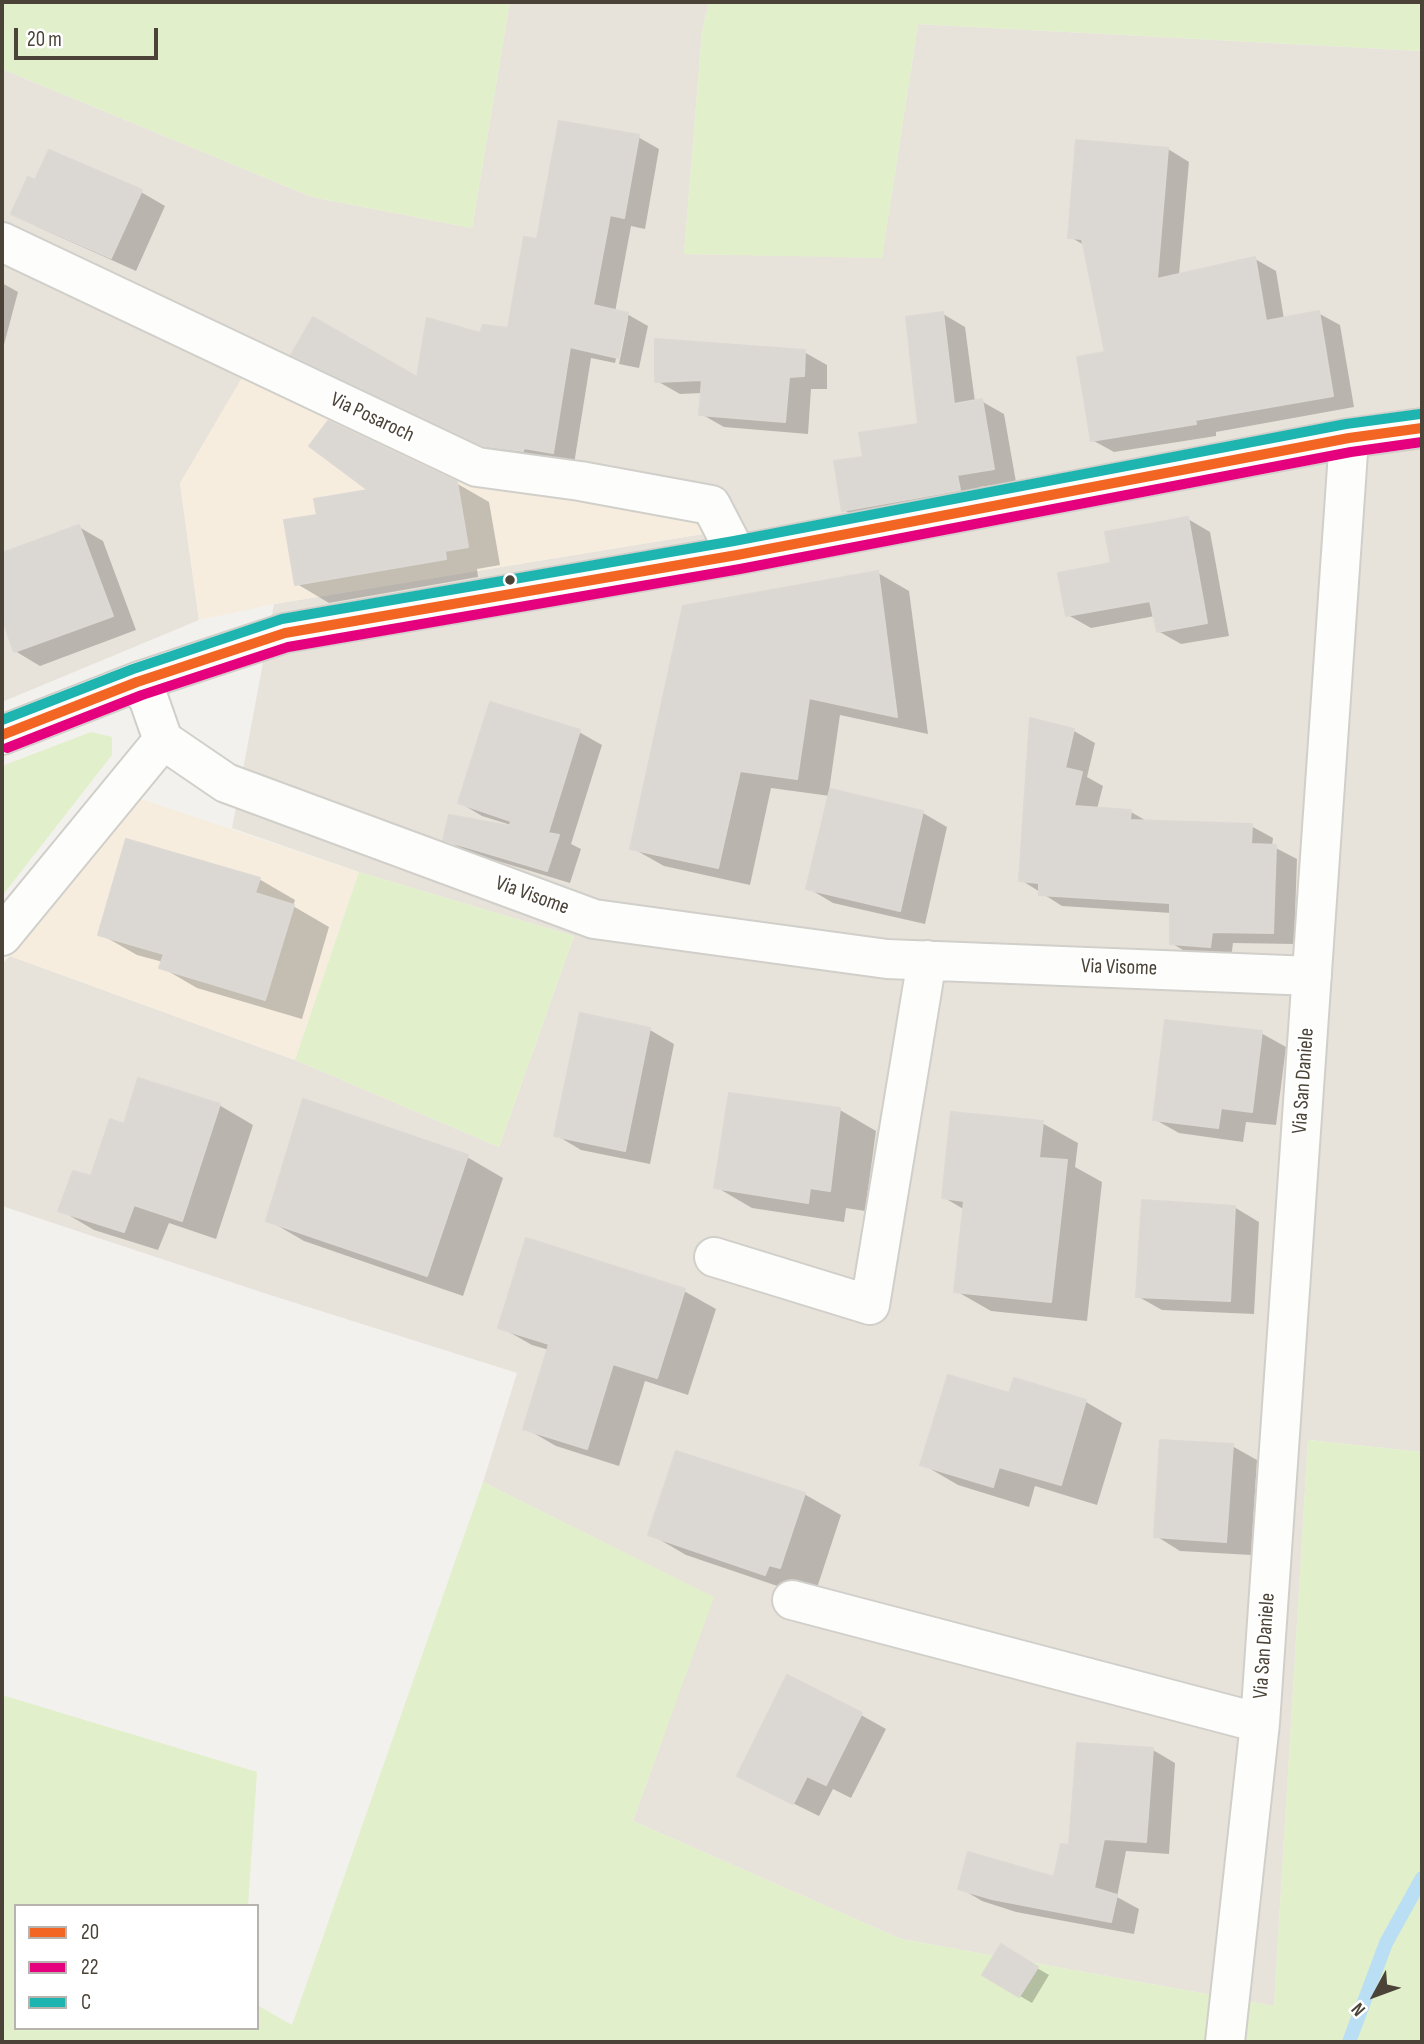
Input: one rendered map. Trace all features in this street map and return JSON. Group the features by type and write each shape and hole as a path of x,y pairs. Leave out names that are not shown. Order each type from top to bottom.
{"street":[{"name":"Via Posaroch","path":"2,242 477,467 580,481 711,505 737,555"},
{"path":"2,734 137,682 285,633 737,555 1349,438 1422,428"},
{"name":"Via San Daniele","path":"1225,2042 1260,1723 1349,438"},
{"path":"2,936 163,740 149,700 137,682"},
{"name":"Via Visome","path":"163,740 226,783 594,919 887,959 1312,976"},
{"path":"713,1258 870,1305 927,960"},
{"name":"Via San Daniele","path":"792,1601 1260,1723"}],"shaded area":[{"path":"510,2 709,2 702,32 684,254 882,257 918,24 1422,51 1422,1452 1308,1440 1274,2006 901,1939 633,1821 713,1597 483,1482 517,1373 2,1206 2,964 10,956 295,1060 499,1147 574,936 359,872 232,828 274,604 703,534 180,483 199,620 2,702 2,69 312,197 472,228"},
{"path":"247,369 367,427 697,514 703,534 274,604 199,620 180,483"},
{"path":"135,797 359,872 295,1060 10,956"}],"green space":[{"path":"2,2 510,2 472,228 312,197 2,69"},
{"path":"709,2 1422,2 1422,51 918,24 882,258 684,254 702,32"},
{"path":"91,732 112,737 112,755 2,896 2,766"},
{"path":"359,872 574,936 499,1147 295,1060"},
{"path":"1308,1440 1422,1452 1422,2042 2,2042 2,1695 257,1772 248,1904 14,1904 14,2030 259,2030 259,2006 292,2025 483,1482 714,1597 633,1821 901,1939 1274,2006"}],"building":[{"path":"559,121 639,135 624,218 610,215 593,305 628,313 618,358 570,347 553,453 483,446 291,355 313,317 417,377 427,318 480,333 483,325 508,328 524,237 537,239"},
{"path":"1076,140 1168,148 1157,279 1255,257 1266,321 1319,311 1333,396 1195,420 1196,424 1091,441 1077,357 1105,352 1082,239 1068,238"},
{"path":"49,150 142,190 111,258 11,214 28,177 35,180"},
{"path":"943,312 954,404 982,399 994,469 957,475 960,490 842,511 834,461 863,457 859,433 918,424 906,317"},
{"path":"655,339 805,350 804,376 789,377 785,422 699,415 702,380 655,382"},
{"path":"328,421 457,482 468,547 445,551 446,559 295,585 284,520 317,515 314,499 368,490 309,446"},
{"path":"1188,517 1207,623 1157,632 1150,601 1066,616 1058,573 1111,563 1105,532"},
{"path":"79,525 113,616 14,652 2,618 2,553"},
{"path":"878,571 897,717 809,698 797,779 740,771 718,868 630,849 683,606"},
{"path":"490,702 580,730 548,833 559,835 547,871 443,840 449,815 510,826 511,821 458,803"},
{"path":"1030,718 1074,729 1065,768 1082,772 1074,806 1131,810 1130,820 1252,824 1251,844 1276,845 1273,933 1212,932 1210,947 1170,944 1170,903 1039,895 1039,883 1019,881"},
{"path":"830,789 923,811 900,911 806,889"},
{"path":"126,839 260,878 255,893 294,905 265,1000 159,968 164,954 98,935"},
{"path":"580,1013 650,1028 625,1151 554,1136"},
{"path":"1165,1020 1262,1031 1252,1112 1221,1108 1218,1128 1153,1120"},
{"path":"138,1078 220,1104 182,1221 134,1205 124,1232 58,1211 73,1171 91,1176 110,1119 124,1124"},
{"path":"729,1093 840,1108 830,1191 810,1188 808,1203 714,1188"},
{"path":"303,1099 468,1155 427,1276 266,1221"},
{"path":"951,1112 1043,1121 1039,1158 1067,1160 1051,1302 954,1292 964,1201 942,1198"},
{"path":"1142,1200 1235,1206 1230,1301 1136,1297"},
{"path":"526,1238 685,1289 657,1378 613,1364 587,1449 523,1429 549,1344 498,1328"},
{"path":"948,1375 1009,1393 1014,1378 1086,1400 1061,1485 999,1467 993,1487 920,1465"},
{"path":"1160,1440 1233,1444 1226,1542 1154,1537"},
{"path":"676,1451 805,1493 780,1568 769,1565 765,1575 648,1535"},
{"path":"787,1675 862,1713 826,1785 807,1776 793,1804 737,1776"},
{"path":"1077,1743 1153,1748 1146,1842 1104,1839 1094,1888 1117,1895 1111,1922 992,1899 958,1889 968,1852 1054,1877 1061,1844 1069,1845"},
{"path":"1001,1944 1038,1967 1019,1997 982,1975"}],"waterway":[{"path":"1349,2042 1386,1943 1422,1878"}],"transit line":[{"name":"C","path":"2,720 133,669 282,619 734,541 1346,424 1420,414"},
{"name":"20","path":"2,735 137,682 285,633 737,555 1349,438 1422,428"},
{"name":"22","path":"7,748 142,695 288,647 740,569 1351,452 1422,442"}]}
